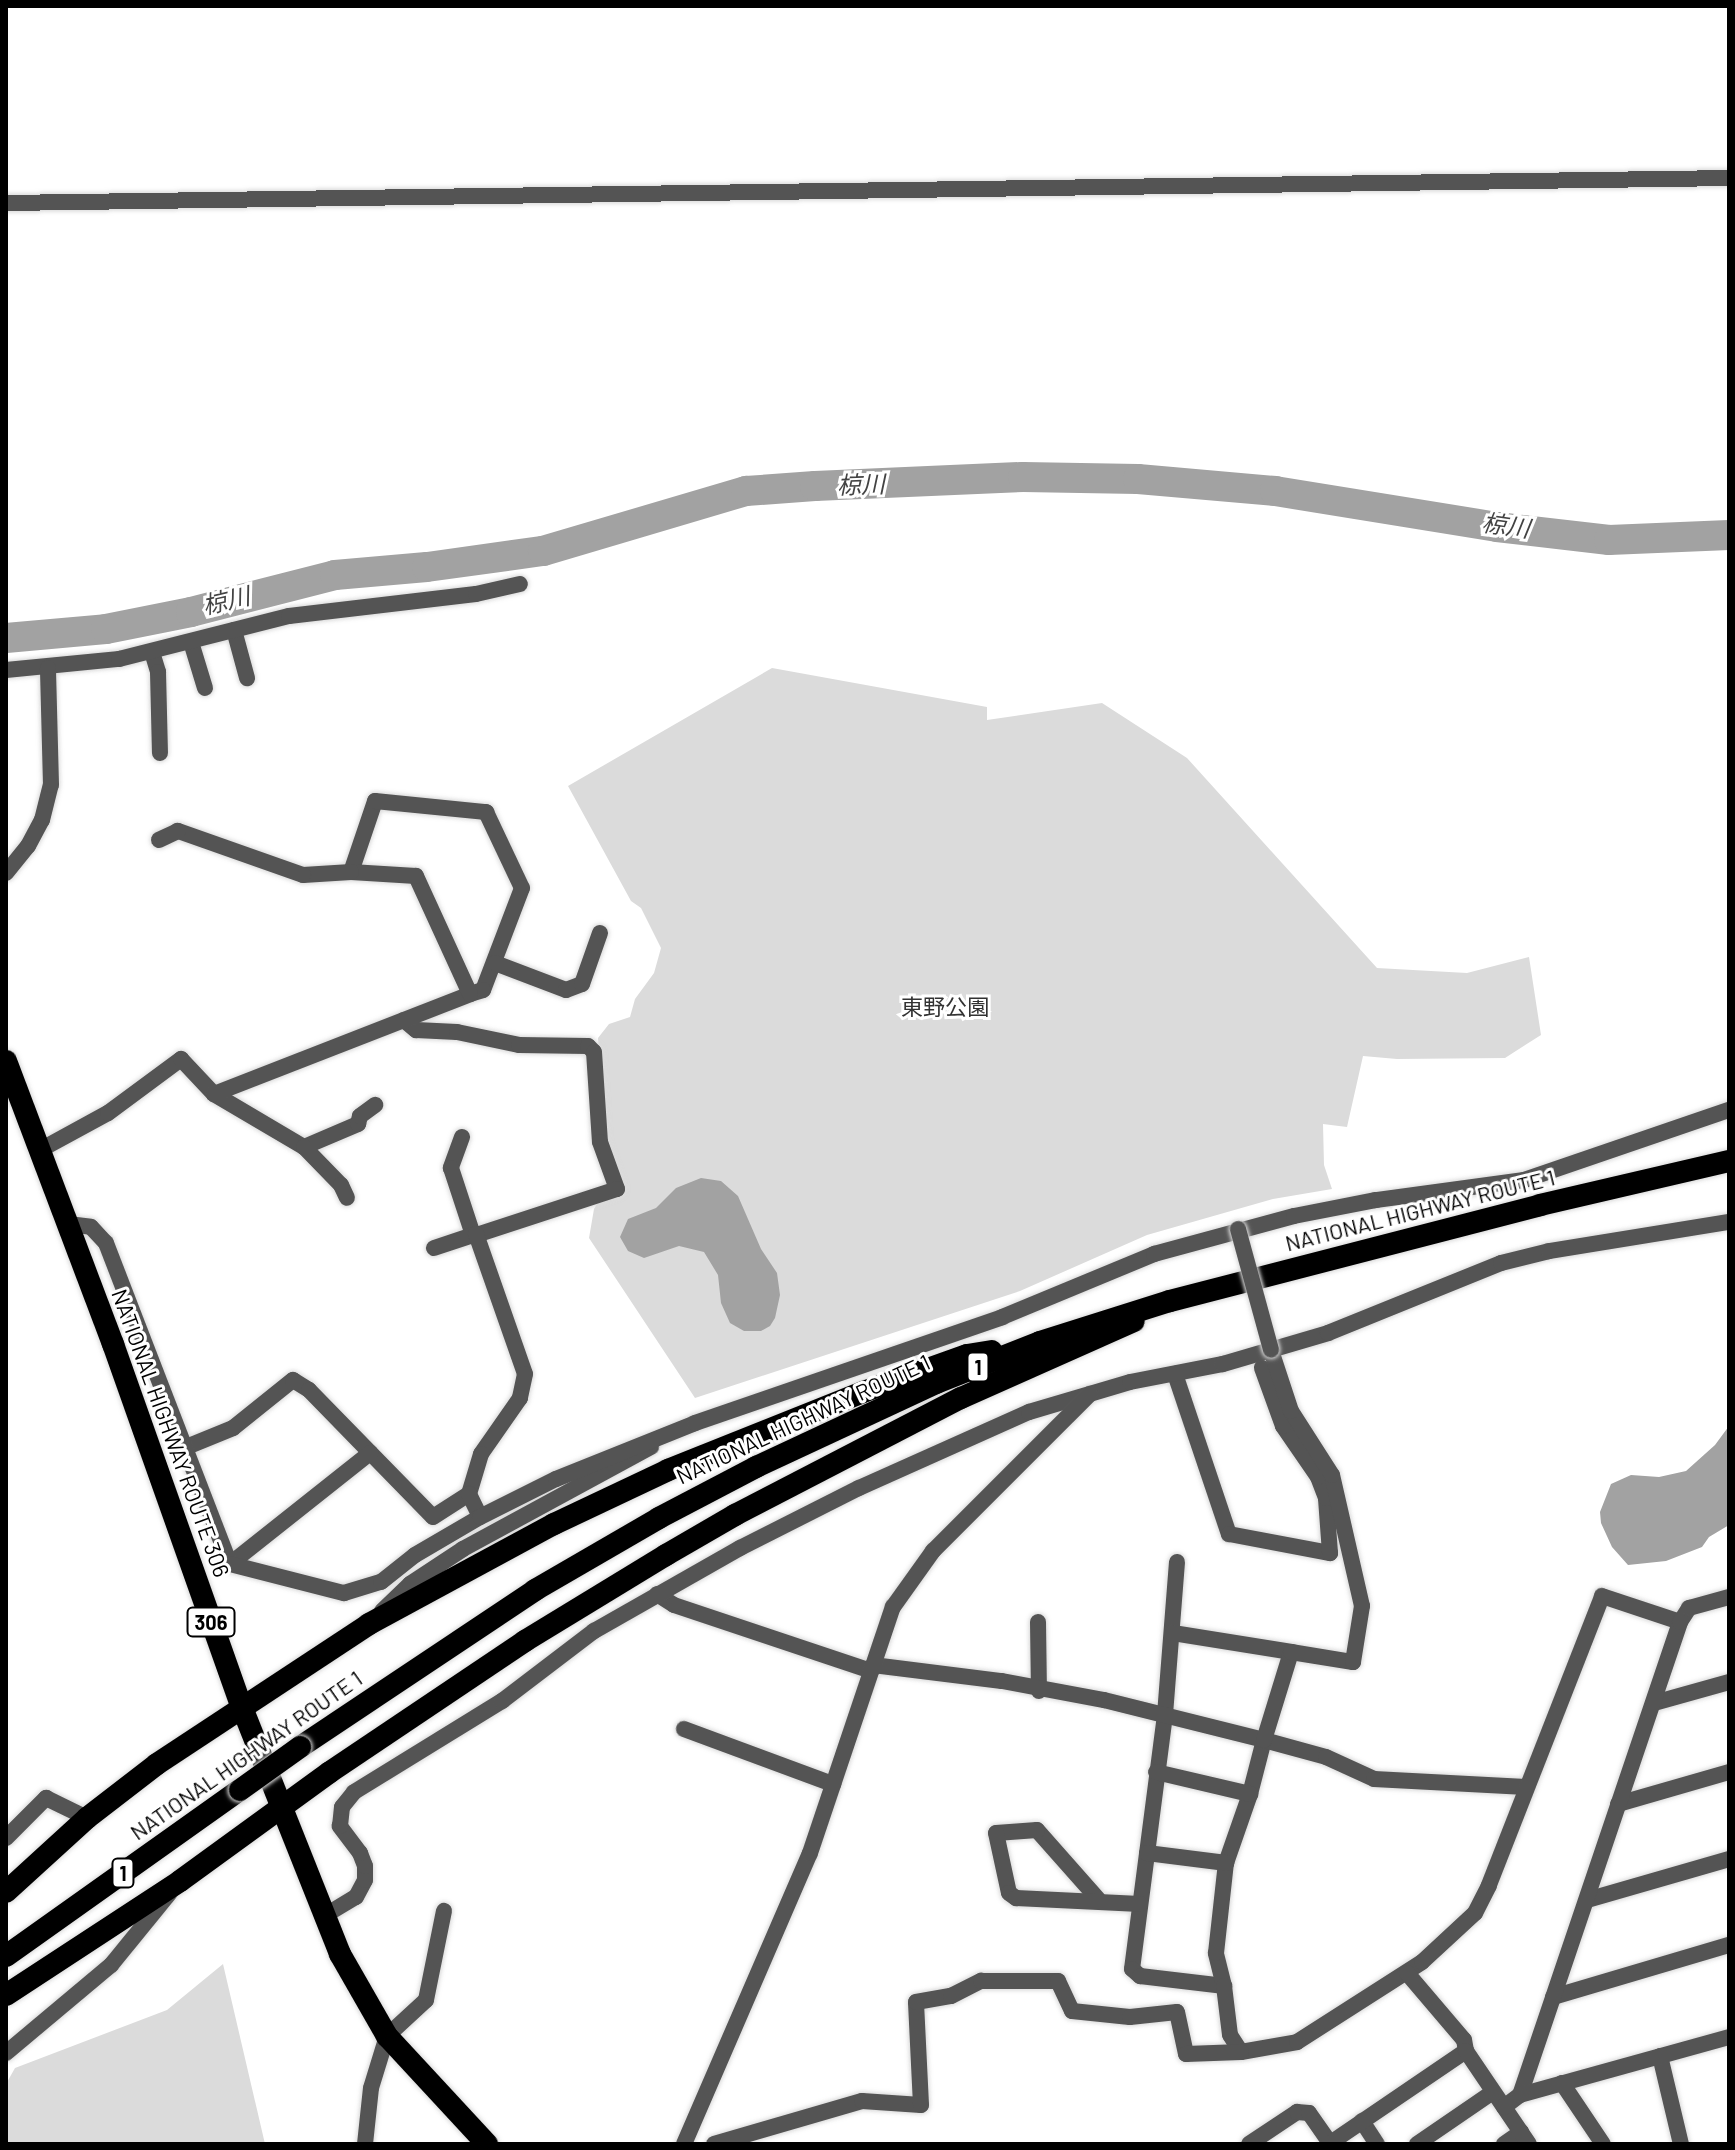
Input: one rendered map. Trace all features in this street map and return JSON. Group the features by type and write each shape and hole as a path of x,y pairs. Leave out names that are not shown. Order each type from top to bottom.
{"highway":[{"name":"NATIONAL HIGHWAY ROUTE 306","path":"6,1061 11,1092 40,1150 241,1705 340,1954 387,2036 487,2144"},
{"name":"NATIONAL HIGHWAY ROUTE 1","path":"6,1956 300,1747 535,1590 659,1518 855,1420 1040,1342 1170,1301 1540,1205 1729,1161"},
{"path":"6,1995 180,1881 525,1641 735,1515 961,1398 1108,1336 1170,1301"},
{"path":"6,1892 87,1818 241,1705 369,1624 554,1524 761,1430 967,1355 1040,1342"}],"street":[{"path":"6,203 1729,178"},
{"path":"6,670 48,668 152,652 310,612 476,594 520,584"},
{"path":"234,630 247,678"},
{"path":"191,642 205,688"},
{"path":"152,652 158,672 160,753"},
{"path":"6,873 28,846 42,820 51,785 48,668"},
{"path":"214,1094 483,990 522,888 486,812 375,801 351,872"},
{"path":"159,840 178,831 303,875 351,872 416,876 470,994"},
{"path":"495,963 566,990 582,984 600,933"},
{"path":"404,1020 416,1030 457,1032 519,1045 588,1046 594,1052 600,1142 617,1189 434,1248"},
{"path":"40,1150 108,1113 181,1059 214,1094 304,1147 341,1185 347,1198"},
{"path":"304,1147 358,1124 360,1116 375,1105"},
{"path":"230,1564 344,1593 362,1590 480,1517 556,1479 695,1423 989,1322 1154,1254 1238,1229 1376,1200 1524,1180 1729,1110"},
{"path":"184,1448 233,1428 293,1380 433,1517 469,1494 481,1454 520,1398 525,1374 451,1168 462,1137"},
{"path":"324,1916 356,1897 365,1880 365,1866 360,1853 340,1826 342,1807 354,1792 502,1701 594,1631 657,1594 859,1488 1029,1412 1091,1393 1271,1350 1328,1333 1501,1263 1549,1251 1729,1222"},
{"path":"68,1224 91,1227 106,1243 230,1564"},
{"path":"1173,1633 1353,1662 1362,1606 1332,1475 1291,1411 1238,1229"},
{"path":"1175,1374 1229,1534 1330,1553 1326,1498 1318,1477 1283,1426 1262,1368"},
{"path":"684,2144 810,1853 893,1607 928,1557 1091,1393"},
{"path":"369,1624 410,1584 463,1549 695,1423"},
{"path":"230,1564 370,1453"},
{"path":"469,1494 480,1517"},
{"path":"1177,1562 1165,1715 1132,1969 1140,1976 1224,1986"},
{"path":"657,1594 674,1605 872,1668 1002,1681 1039,1691 1104,1700 1326,1757 1374,1779 1526,1787"},
{"path":"714,2144 862,2101 921,2105 916,2002 951,1996 981,1981 1058,1981 1072,2011 1130,2017 1177,2012 1186,2054 1241,2052 1297,2042 1407,1973 1475,1913 1602,1596 1680,1622"},
{"path":"1520,2095 1680,1622 1689,1608 1729,1597"},
{"path":"1038,1622 1039,1691"},
{"path":"1241,2052 1230,2035 1216,1953 1226,1863 1250,1794 1291,1652"},
{"path":"1654,1703 1729,1682"},
{"path":"684,1729 833,1784"},
{"path":"1156,1772 1250,1794"},
{"path":"1618,1804 1729,1772"},
{"path":"6,1838 46,1798 87,1818"},
{"path":"1098,1899 1037,1830 996,1833 1009,1893 1016,1898 1098,1899 1140,1904"},
{"path":"1147,1853 1226,1863"},
{"path":"1587,1900 1729,1859"},
{"path":"6,2053 111,1965 180,1881"},
{"path":"365,2144 371,2088 387,2036 426,2000 444,1911"},
{"path":"1553,1997 1729,1945"},
{"path":"1407,1973 1464,2040 1466,2051 1525,2138 1504,2144"},
{"path":"1504,2107 1520,2095 1729,2037"},
{"path":"1249,2144 1297,2112 1309,2113 1330,2144 1466,2051"},
{"path":"1660,2056 1681,2144"},
{"path":"1562,2083 1603,2144"},
{"path":"1417,2144 1493,2092"},
{"path":"1362,2121 1377,2144"}],"green space":[{"name":"東野公園","path":"772,668 987,707 987,720 1102,703 1187,758 1377,968 1467,973 1529,957 1541,1035 1505,1058 1397,1059 1363,1056 1347,1127 1323,1124 1324,1165 1332,1189 1273,1199 1147,1235 1020,1291 695,1398 589,1238 594,1209 608,1183 598,1038 609,1024 630,1017 635,999 654,973 661,948 641,908 631,901 568,786"},
{"path":"223,1964 265,2144 6,2144 6,2084 15,2068 167,2010"}],"shaded area":[{"path":"701,1178 721,1181 738,1196 761,1249 777,1273 780,1295 775,1318 770,1326 761,1331 744,1331 730,1323 721,1303 718,1275 704,1252 679,1246 644,1258 628,1251 620,1237 628,1219 656,1208 676,1188"},
{"path":"1729,1426 1729,1525 1709,1537 1702,1547 1666,1561 1628,1565 1612,1547 1601,1523 1600,1512 1611,1484 1631,1475 1659,1477 1686,1471 1715,1445"}],"waterway":[{"name":"椋川","path":"6,638 106,629 191,612 335,575 427,567 543,551 746,491 815,486 1023,477 1138,479 1275,491 1497,527 1609,540 1729,535"}]}
